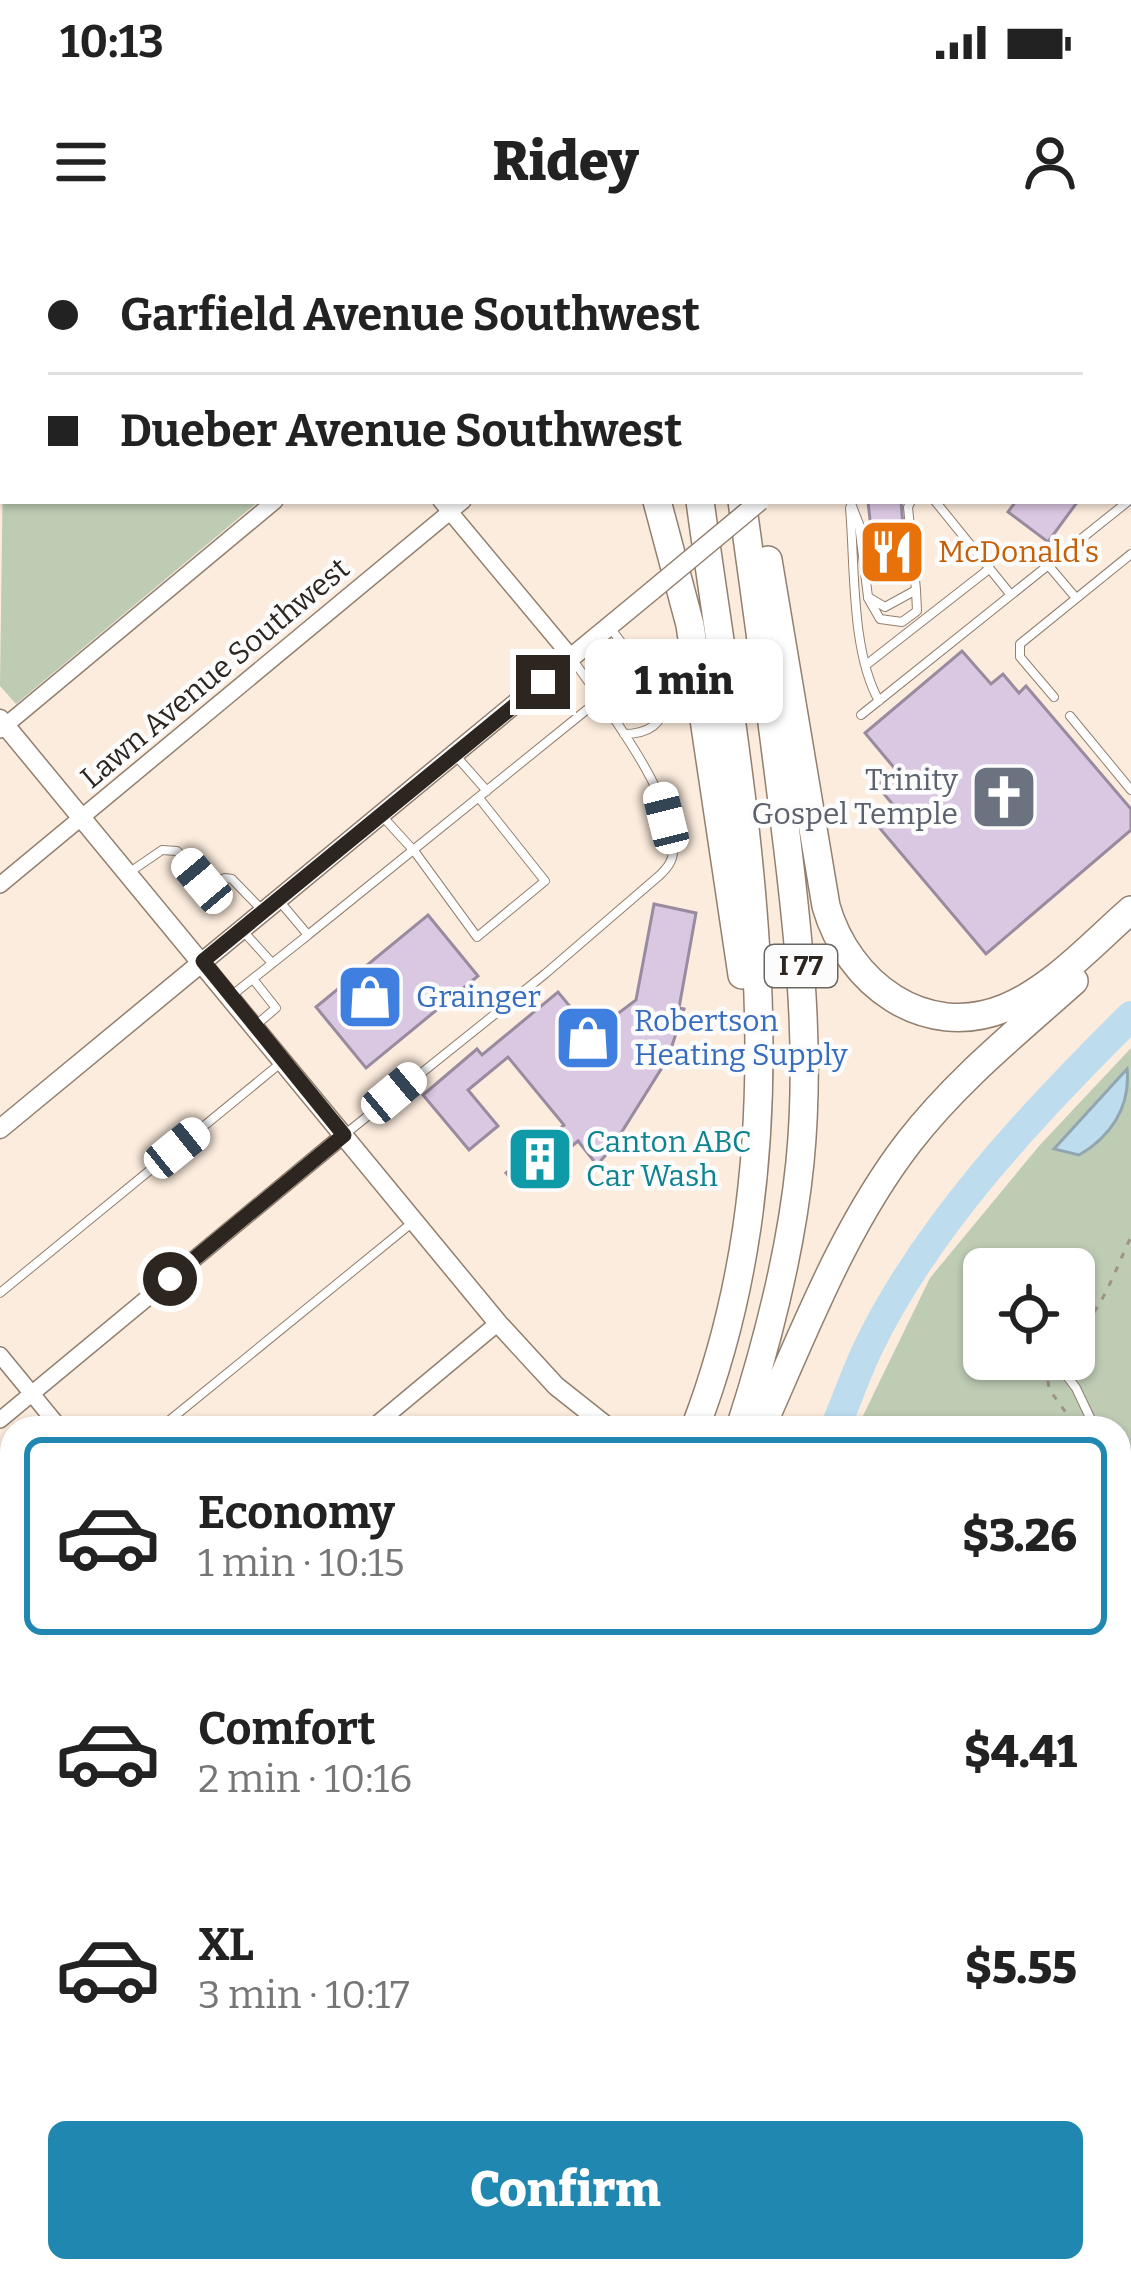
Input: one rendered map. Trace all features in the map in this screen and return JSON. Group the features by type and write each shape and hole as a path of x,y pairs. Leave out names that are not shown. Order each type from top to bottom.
{"highway":[{"path":"658,504 690,626 740,968 761,1052"},
{"name":"I 77","path":"699,1416 733,1309 748,1230 759,1132 761,1052 746,853 700,504"},
{"name":"I 77","path":"742,504 797,920 804,1061 800,1162 789,1242 744,1416"},
{"path":"759,504 826,906 842,948 869,982 887,997 928,1014 987,1013 1049,981 1131,910"},
{"path":"766,1416 851,1238 908,1143 961,1084 1131,930"}],"street":[{"path":"271,504 2,725 580,1416"},
{"path":"451,504 572,658"},
{"name":"Lawn Avenue Southwest","path":"0,885 451,504"},
{"path":"0,1129 754,504"},
{"path":"5,1416 344,1135"},
{"path":"386,1416 498,1323"},
{"path":"0,1355 50,1416"}],"lane":[{"path":"850,504 866,665 879,700"},
{"path":"851,504 860,524 868,597 880,619 902,622 917,610 910,504"},
{"path":"937,504 1011,595"},
{"path":"861,715 1125,504"},
{"path":"1054,697 1018,651 1020,644 1131,554"},
{"path":"1048,565 1076,598"},
{"path":"866,665 989,569"},
{"path":"868,597 885,607 916,590"},
{"path":"609,627 666,701 656,726 642,733 622,734"},
{"path":"344,1135 663,872 673,847 660,793 572,658"},
{"path":"231,996 600,699"},
{"path":"1070,716 1131,790"},
{"path":"382,816 415,852 477,937 545,881 455,754"},
{"path":"129,872 162,850 177,851 207,885 232,879 308,935"},
{"path":"242,930 272,964"},
{"path":"253,979 275,1008 255,1026"},
{"path":"0,1293 284,1061"},
{"path":"175,1416 414,1221"},
{"path":"1069,1380 1089,1416"}],"path":[{"path":"1095,1307 1131,1237"},
{"path":"1047,1380 1068,1416"}],"green space":[{"path":"2,504 255,504 16,704 0,686"},
{"path":"1131,1048 1131,1416 863,1416 930,1278 1039,1146"}],"water":[{"path":"1127,1069 1121,1109 1100,1140 1079,1155 1054,1149"}],"building":[{"name":"McDonald's","path":"868,504 901,504 907,577 877,581"},
{"path":"1014,504 1076,504 1048,542 1008,512"},
{"name":"Trinity Gospel Temple","path":"962,651 991,684 1003,674 1019,693 1026,686 1131,809 1131,830 986,954 877,825 896,808 877,786 896,770 865,733"},
{"path":"631,668 657,703 639,720 610,686"},
{"name":"Robertson Heating Supply","path":"654,904 696,913 679,1008 684,1009 668,1058 597,1165 578,1141 520,1189 506,1173 564,1125 508,1057 468,1090 498,1126 469,1150 423,1095 477,1049 482,1055 558,992 592,1033 636,1000"},
{"name":"Grainger","path":"428,915 478,976 366,1068 316,1007"}],"waterway":[{"path":"840,1416 891,1304 951,1215 1020,1131 1131,1016"}],"place":[{"name":"McDonald's","path":"892,552"},
{"name":"Trinity Gospel Temple","path":"1004,797"},
{"name":"Grainger","path":"370,997"},
{"name":"Robertson Heating Supply","path":"588,1038"},
{"name":"Canton ABC Car Wash","path":"540,1159"}],"route":[{"path":"170,1279 344,1135 203,961 543,682"}]}
